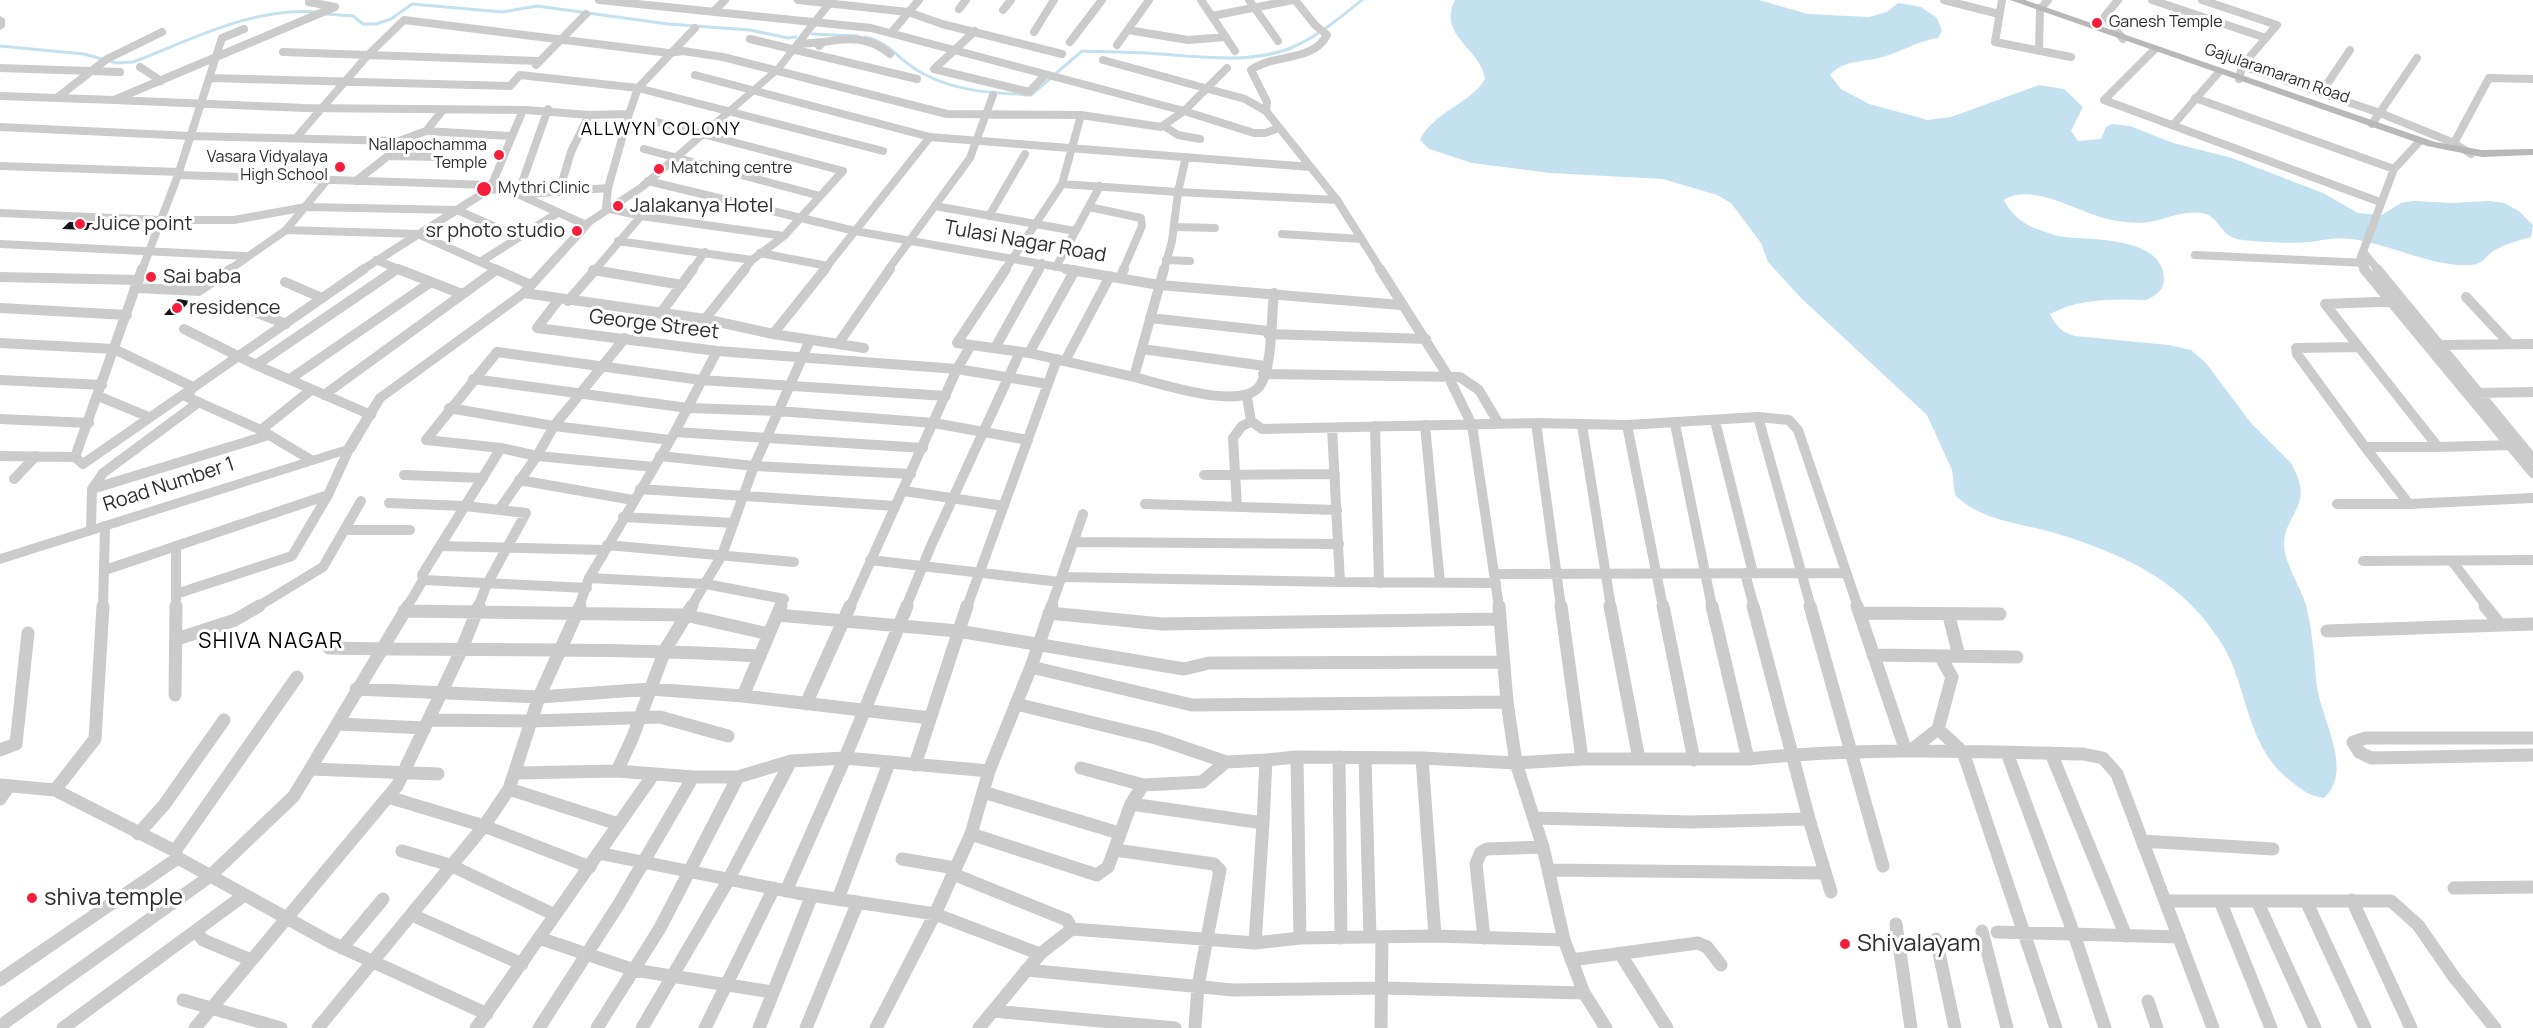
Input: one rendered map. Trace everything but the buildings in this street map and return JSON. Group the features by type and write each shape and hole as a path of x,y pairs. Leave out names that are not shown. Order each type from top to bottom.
{"main road":[{"name":"Gajularamaram Road","path":"2017,0 2044,4 2123,39 2420,141 2471,154 2497,156 2533,152"}],"street":[{"path":"599,0 714,11 812,24 871,28 1184,111 1254,133 1265,133 1279,128"},
{"path":"714,11 724,0"},
{"path":"798,0 908,12 1062,54"},
{"path":"891,33 920,0"},
{"path":"959,9 966,0"},
{"path":"1003,10 1011,0"},
{"path":"1034,32 1054,0"},
{"path":"1070,42 1102,0"},
{"path":"1117,45 1149,0"},
{"path":"1202,0 1235,51"},
{"path":"1249,0 1278,41"},
{"path":"1212,16 1294,0 1315,25 1328,35 1326,40 1311,51 1264,61 1251,70 1267,102 1266,111"},
{"path":"1944,0 1999,14"},
{"path":"2002,0 1995,42 2071,57"},
{"path":"2118,0 2104,16 2123,39"},
{"path":"2152,0 2266,38"},
{"path":"2202,0 2277,25 2242,66 2239,79"},
{"path":"114,100 335,7 309,2"},
{"path":"176,594 292,556 328,495 349,449 380,398 528,289 587,223 648,181 778,69 831,2"},
{"path":"2039,51 2044,4"},
{"path":"527,76 586,14"},
{"path":"0,19 0,27"},
{"path":"296,138 368,55 404,20 669,53 683,51 723,57 778,69 947,114 1081,115 1164,126 1178,135 1200,139"},
{"path":"606,208 608,188 638,88 695,28"},
{"path":"75,457 148,252 179,173 222,38 244,29"},
{"path":"1128,30 1188,40 1226,37"},
{"path":"975,31 934,69 1029,92 1049,76"},
{"path":"58,97 88,71 122,48 162,32"},
{"path":"796,46 856,38 880,45 890,54"},
{"path":"750,39 796,46 812,53 917,79"},
{"path":"812,53 824,42"},
{"path":"2154,50 2104,100 2380,202"},
{"path":"2321,93 2350,50"},
{"path":"283,51 539,61"},
{"path":"2372,124 2418,58"},
{"path":"1103,60 1245,99 1266,111 1337,200 1401,305 1426,339 1448,376 1472,425 1496,579 1507,702 1516,763 1549,870 1564,940 1584,993 1606,1028"},
{"path":"2242,66 2380,113 2454,143 2471,154"},
{"path":"140,67 161,81"},
{"path":"0,68 120,72"},
{"path":"1164,126 1184,111 1227,68"},
{"path":"2173,125 2219,72"},
{"path":"209,78 510,86 520,75 638,88 883,152"},
{"path":"695,75 930,137 1310,167"},
{"path":"2454,143 2489,78 2533,79"},
{"path":"838,344 909,240 970,158 993,95"},
{"path":"0,96 201,105 443,110 548,109 589,115 629,114"},
{"path":"2195,98 2394,169"},
{"path":"518,194 548,109"},
{"path":"426,131 443,110"},
{"path":"0,456 75,457 83,464 376,261 490,187 523,110"},
{"path":"560,192 571,152 589,115"},
{"path":"1081,115 1062,184 957,343 1024,352 1212,395 1248,397 1261,385 1274,293"},
{"path":"657,122 843,171 784,236 752,260 705,319"},
{"path":"0,127 191,136 399,141 426,131 510,136"},
{"path":"773,334 930,137"},
{"path":"356,181 388,156 399,141"},
{"path":"2363,253 2376,212 2394,169 2420,141"},
{"path":"644,148 820,196"},
{"path":"988,216 1025,154"},
{"path":"388,156 441,158"},
{"path":"1134,377 1166,260 1186,157"},
{"path":"0,166 490,187 518,194 556,213 587,223"},
{"path":"0,277 138,284 200,291 245,256 286,230 327,180"},
{"name":"Tulasi Nagar Road","path":"648,181 855,231 1014,257 1056,267 1160,285 1401,305"},
{"path":"1062,184 1337,200"},
{"path":"1056,267 1100,186"},
{"path":"518,194 608,188"},
{"path":"529,194 587,223"},
{"path":"935,206 1075,231"},
{"path":"0,213 161,220 234,219 306,207 457,210 518,237"},
{"path":"915,765 958,631 1048,384 1115,277 1143,221 1135,215 1089,207"},
{"path":"606,208 641,216 784,236"},
{"path":"480,262 556,213"},
{"path":"563,300 641,216"},
{"path":"1174,226 1215,228"},
{"path":"286,230 418,234 480,262 528,289 563,300 705,319 773,334 864,348"},
{"path":"1282,234 1360,239"},
{"path":"618,241 752,260"},
{"path":"0,244 245,256"},
{"path":"660,314 705,252"},
{"path":"760,253 828,266"},
{"path":"2195,255 2363,253"},
{"path":"2363,253 2426,346 2515,445 2533,459"},
{"path":"2363,253 2396,301 2440,345 2480,393 2533,473"},
{"path":"1166,260 1190,261"},
{"path":"376,261 462,294"},
{"path":"995,348 1042,263"},
{"path":"256,365 397,269"},
{"path":"324,395 496,270"},
{"path":"593,270 682,285"},
{"path":"705,1028 726,984 780,890 845,758 923,565 1006,378 1075,270"},
{"path":"285,282 322,298"},
{"path":"290,379 430,282"},
{"path":"2466,297 2510,344"},
{"name":"George Street","path":"563,300 537,328 717,351 957,369 1048,384"},
{"path":"2396,301 2325,304 2438,447"},
{"path":"237,305 286,324"},
{"path":"0,308 127,315"},
{"path":"1150,318 1269,332 1426,339"},
{"path":"184,329 311,390 371,414"},
{"path":"499,510 537,456 554,426 625,338"},
{"path":"617,771 640,718 665,650 722,555 754,466 810,340"},
{"path":"0,343 114,349 194,387"},
{"path":"2426,346 2533,344"},
{"path":"806,704 870,560 904,491 957,369 971,345"},
{"path":"2358,347 2296,348 2297,354 2409,504"},
{"path":"1142,350 1264,370 1448,376 1467,379 1492,404 1499,424"},
{"path":"318,1028 484,826 509,789 539,697 577,614 588,583 623,517 673,436 717,351"},
{"path":"911,474 537,456 501,448 426,440 449,408 497,352 603,365 701,381 946,396"},
{"path":"473,379 688,408 778,411 934,423 1028,440"},
{"path":"0,380 102,385"},
{"path":"194,387 187,397 265,432 311,460"},
{"path":"92,489 265,432 311,390"},
{"path":"2466,393 2533,392"},
{"path":"98,396 149,417"},
{"path":"1248,397 1251,423 1256,428 1262,429 1536,423 1675,424 1758,417 1789,420 1798,430 1873,655 1908,751"},
{"path":"91,530 92,489 103,473 199,402"},
{"path":"449,408 554,426 673,436 766,438 922,448"},
{"path":"1758,417 1883,866"},
{"path":"0,420 89,423"},
{"path":"1715,421 1791,754 1831,892"},
{"path":"1237,507 1233,438 1237,430 1251,423"},
{"path":"1536,423 1582,759"},
{"path":"1675,424 1704,573 1748,759"},
{"path":"1425,425 1440,583"},
{"path":"1582,425 1604,572 1639,759"},
{"path":"1627,425 1694,760"},
{"path":"1375,426 1379,583"},
{"path":"1332,428 1340,582"},
{"path":"2365,447 2515,445"},
{"path":"0,1026 209,878 294,796 423,580 422,575 501,448"},
{"name":"Road Number 1","path":"0,559 349,449"},
{"path":"14,479 36,456"},
{"path":"1204,475 1335,474"},
{"path":"404,475 483,478"},
{"path":"519,480 637,494 744,496 895,506"},
{"path":"904,491 1004,506"},
{"path":"105,570 328,495"},
{"path":"2337,504 2409,504 2533,498"},
{"path":"177,639 235,620 323,567 362,501"},
{"path":"195,1028 388,797 404,773 461,651 487,584 526,513 465,506 389,503"},
{"path":"1145,504 1337,510"},
{"path":"876,1028 935,915 971,834 989,771 1031,667 1083,514"},
{"path":"623,517 734,523"},
{"path":"55,790 95,739 105,570 105,526"},
{"path":"345,530 410,530"},
{"path":"1074,542 1339,544"},
{"path":"175,695 176,546"},
{"path":"441,546 606,548 794,562"},
{"path":"870,560 1061,579 1440,583 1557,573 1845,573"},
{"path":"2363,561 2533,560"},
{"path":"2452,561 2500,625"},
{"path":"423,580 487,584 706,584 784,599 743,696"},
{"path":"404,611 476,614 685,615 769,634"},
{"path":"1049,613 1162,624 1500,619"},
{"path":"1859,614 1949,616 2000,614"},
{"path":"777,615 958,631 1184,669 1209,663 1504,662"},
{"path":"1949,616 1959,656"},
{"path":"2327,631 2533,624"},
{"path":"0,750 16,744 28,633"},
{"path":"329,648 461,651 562,648 665,650 760,656"},
{"path":"1873,655 2017,657"},
{"path":"1908,751 1938,729 1952,677 1940,656"},
{"path":"1031,667 1192,705 1507,702"},
{"path":"0,980 177,855 297,677"},
{"path":"357,690 539,697 651,689 743,696 930,718"},
{"path":"1016,704 1156,738 1226,762 1297,757 1422,758 1516,763 1582,759 1694,760 1748,759 1851,751 2094,755 2111,765 2180,937 2213,1028"},
{"path":"338,724 427,724 660,717 728,736"},
{"path":"138,834 164,805 224,720"},
{"path":"1938,729 1963,752 2056,1028"},
{"path":"2533,738 2366,738 2353,742 2359,752 2371,758 2533,755"},
{"path":"2007,753 2074,934 2105,1028"},
{"path":"2051,753 2126,936"},
{"path":"1297,757 1300,938"},
{"path":"1339,757 1341,938"},
{"path":"516,773 617,771 652,775 738,777 791,761 845,758 989,771"},
{"path":"1365,758 1381,988 1381,1028"},
{"path":"1422,758 1435,936"},
{"path":"1255,943 1266,760"},
{"path":"642,1028 729,878 791,761"},
{"path":"1081,768 1143,785 1202,782 1226,762"},
{"path":"838,899 889,763"},
{"path":"311,769 438,774"},
{"path":"476,1028 652,775"},
{"path":"539,1028 589,955 646,863 693,777"},
{"path":"597,1028 660,928 738,777"},
{"path":"0,799 5,785 55,790 177,855 209,878 370,963 487,1014"},
{"path":"971,834 1097,875 1108,867 1131,804 1143,785"},
{"path":"509,789 618,824"},
{"path":"983,792 1119,833"},
{"path":"388,797 484,826 590,867"},
{"path":"1131,804 1263,823"},
{"path":"1534,818 1691,822 1809,819"},
{"path":"2142,841 2273,849"},
{"path":"1484,938 1476,864 1481,852 1487,849 1543,848"},
{"path":"1115,850 1218,866 1220,878 1198,986 1195,1028"},
{"path":"402,851 450,865 555,915"},
{"path":"598,853 812,896 935,915 1040,954"},
{"path":"902,858 954,871 1067,920 1072,929"},
{"path":"1549,870 1825,873"},
{"path":"2454,888 2533,888"},
{"path":"63,1028 243,896"},
{"path":"759,1028 812,896"},
{"path":"342,948 383,898"},
{"path":"2352,900 2411,1028"},
{"path":"2166,901 2391,901 2406,909 2454,978 2482,1008 2495,1028"},
{"path":"2220,901 2271,1028"},
{"path":"2257,901 2315,1028"},
{"path":"2306,901 2365,1028"},
{"path":"806,1028 858,902"},
{"path":"412,915 522,964"},
{"path":"1896,924 1911,1028"},
{"path":"979,1028 1040,954 1072,929 1255,943 1300,938 1435,936 1564,940"},
{"path":"196,931 202,940 251,960"},
{"path":"1982,931 2007,1028"},
{"path":"1997,932 2180,937"},
{"path":"539,938 634,970 772,992"},
{"path":"1936,939 1955,1028"},
{"path":"1571,960 1698,943 1707,946 1721,965"},
{"path":"1620,955 1667,1028"},
{"path":"1026,970 1233,990 1381,988 1584,993"},
{"path":"183,1000 281,1028"},
{"path":"2148,1001 2157,1028"},
{"path":"993,1011 1175,1028"}],"water":[{"path":"1455,0 1759,0 1808,14 1869,17 1887,12 1898,3 1921,7 1937,18 1942,31 1938,38 1923,41 1883,57 1855,62 1835,70 1830,75 1841,89 1869,104 1928,120 1951,117 2039,85 2064,89 2083,107 2071,131 2078,141 2101,139 2106,127 2112,124 2130,126 2173,143 2232,158 2323,193 2358,213 2382,215 2401,203 2414,201 2451,203 2490,201 2504,203 2519,211 2533,225 2531,237 2493,251 2479,263 2456,265 2351,239 2295,243 2237,239 2227,234 2208,215 2202,213 2175,215 2140,223 2100,217 2058,201 2029,194 2016,195 2004,200 2016,217 2034,228 2053,235 2126,244 2153,256 2162,267 2164,281 2162,288 2155,295 2146,300 2109,300 2073,305 2050,314 2054,322 2075,336 2169,345 2191,350 2206,363 2251,423 2291,463 2301,489 2297,508 2286,534 2285,552 2306,605 2318,693 2336,758 2337,772 2333,786 2324,798 2300,788 2278,770 2259,742 2226,651 2205,621 2173,589 2142,568 2108,552 2055,533 1989,516 1965,504 1955,495 1952,470 1927,415 1801,298 1768,262 1761,243 1731,203 1717,195 1663,179 1550,173 1472,163 1429,149 1420,140 1426,130 1470,95 1485,79 1482,68 1456,33 1452,23 1451,12"}],"waterway":[{"path":"865,37 888,47 922,73 948,84 975,90 1031,95 1082,51 1210,58 1262,56 1302,43 1329,26 1362,0"},
{"path":"326,14 353,16 363,24 376,24 391,19 412,4 502,12 537,6 668,24 750,30 788,38 796,37"},
{"path":"0,46 84,54 116,63 133,62 223,26 269,14 318,12"},
{"path":"812,34 858,36"}],"place":[{"name":"Ganesh Temple","path":"2097,23"},
{"name":"Nallapochamma Temple","path":"499,155"},
{"name":"Vasara Vidyalaya High School","path":"340,167"},
{"name":"Matching centre","path":"659,169"},
{"name":"Mythri Clinic","path":"484,189"},
{"name":"Jalakanya Hotel","path":"618,206"},
{"name":"Juice point","path":"80,224"},
{"name":"sr photo studio","path":"577,231"},
{"name":"Sai baba","path":"151,277"},
{"name":"residence","path":"177,308"},
{"name":"shiva temple","path":"32,898"},
{"name":"Shivalayam","path":"1845,944"}],"district":[{"name":"ALLWYN COLONY","path":"661,130"},
{"name":"SHIVA NAGAR","path":"271,642"}]}
